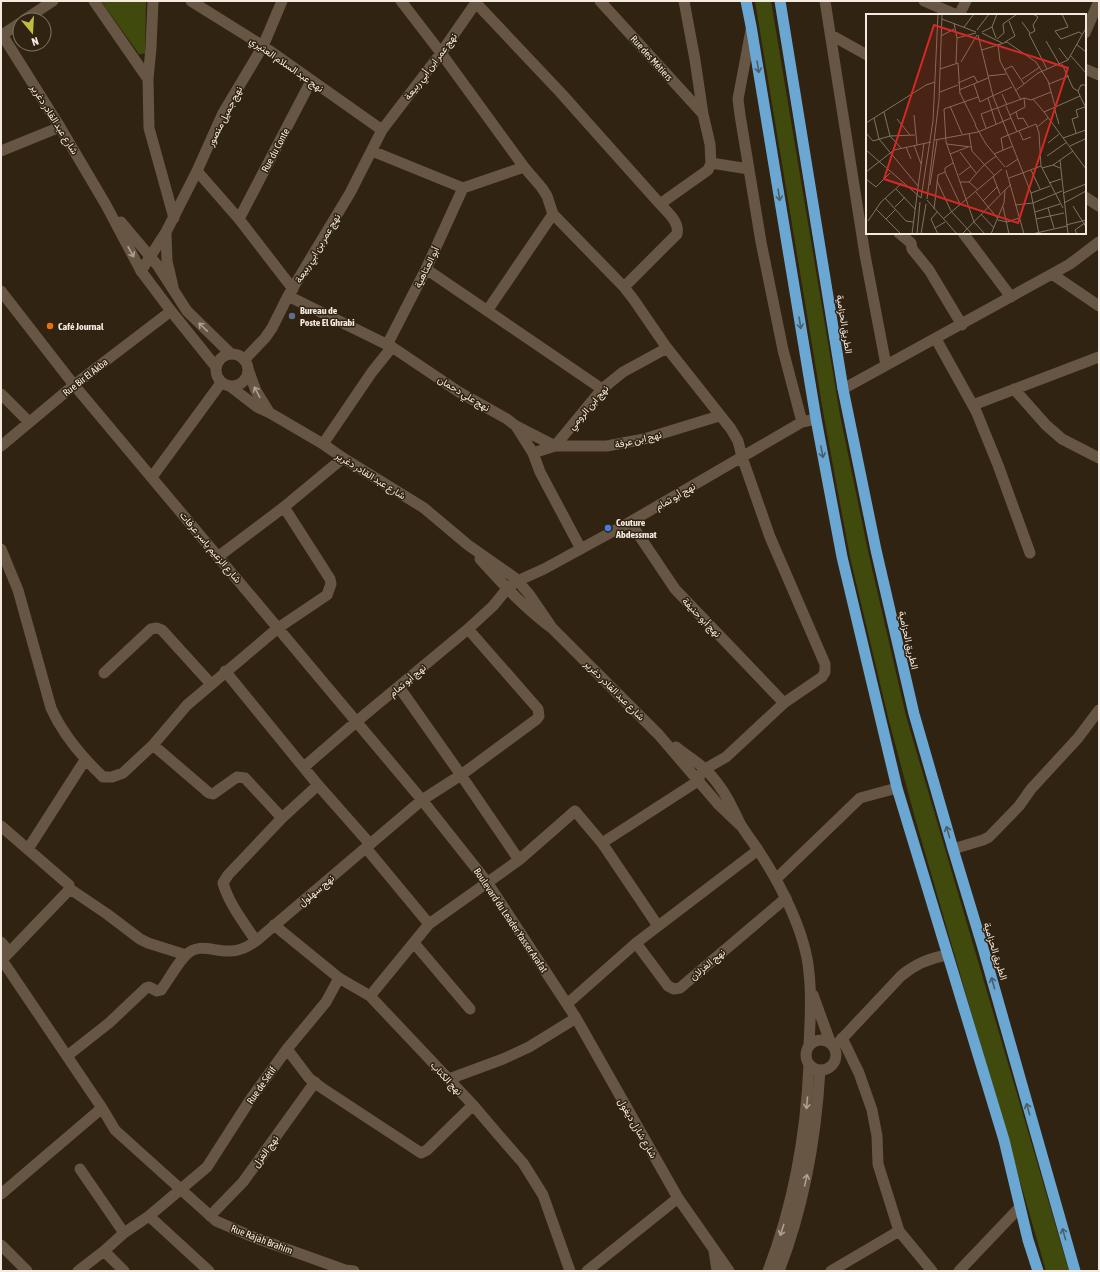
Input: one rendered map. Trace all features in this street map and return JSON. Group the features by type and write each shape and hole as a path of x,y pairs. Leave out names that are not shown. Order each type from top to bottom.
{"highway":[{"path":"746,1 816,419 842,556 897,788 1004,1140 1020,1207 1038,1271"},
{"name":"الطريق الحزامية","path":"780,1 843,389 876,550 914,714 983,948 1075,1271"}],"street":[{"path":"36,12 52,1"},
{"path":"94,1 148,79"},
{"path":"153,1 148,79 149,128 174,218"},
{"name":"نهج عبد السلام العتيري","path":"191,1 263,46 382,130"},
{"name":"نهج جميل منصور","path":"141,271 174,218 223,114 263,46 282,1"},
{"path":"401,1 524,167 542,188 553,214 624,287 667,348 731,430 738,441 742,457 770,537 825,664 825,672 822,677 784,703 726,757 705,770 700,775 701,784"},
{"name":"Rue des Métiers","path":"600,1 703,114"},
{"path":"660,204 708,170 711,163 710,144 703,114 684,1"},
{"path":"825,1 865,255 886,365"},
{"path":"924,1 956,14"},
{"path":"959,14 966,1"},
{"path":"1086,31 1098,1"},
{"path":"477,2 677,223 677,234 624,287"},
{"name":"نهج عمر ابن أبي ربيعة","path":"382,130 441,53 477,2"},
{"path":"751,26 738,99 740,115 761,242 783,350 802,422"},
{"path":"2,34 12,28"},
{"name":"شارع عبد القادر دغرير","path":"2,34 60,127 106,205 141,271 216,367"},
{"path":"831,35 866,54"},
{"path":"1086,69 1099,75"},
{"name":"Rue du Conte","path":"239,219 311,81"},
{"path":"1,151 60,127"},
{"name":"نهج عمر بن ابي ربيعة","path":"246,365 272,328 290,293 350,193 382,130"},
{"path":"372,151 463,188 524,167"},
{"path":"711,163 749,169"},
{"name":"نهج علي دحمان","path":"197,171 239,219 290,293 389,346 459,392 516,426 533,453 540,472 581,549"},
{"name":"أبو العتاهية","path":"323,444 389,346 463,188"},
{"path":"1086,198 1099,206"},
{"path":"856,201 866,208"},
{"name":"شارع عبد القادر دغرير","path":"106,205 158,266 187,311 231,354"},
{"path":"487,311 553,214"},
{"path":"166,232 167,261 174,289"},
{"path":"901,234 911,243 912,249 928,270 962,325"},
{"path":"964,234 1012,297"},
{"path":"843,389 962,325 1070,264 1099,242"},
{"path":"426,269 602,389"},
{"path":"1052,274 1099,306"},
{"name":"شارع الزعيم ياسر عرفات","path":"1,292 74,385 219,556 422,800"},
{"name":"Rue Bir El Akba","path":"1,446 74,385 171,311"},
{"path":"936,339 973,405 995,458 1030,553"},
{"name":"نهج ابن الرومي","path":"555,446 602,389 623,372 667,348"},
{"path":"231,354 236,355 246,365 247,376 238,386 226,385 217,378 216,367 224,356 231,354"},
{"path":"973,405 1099,357"},
{"name":"شارع عبد القادر دغرير","path":"246,365 256,392 270,412"},
{"path":"152,477 226,385"},
{"name":"شارع عبد القادر دغرير","path":"226,385 258,407 270,412 323,444 424,508 468,545 521,584 546,616 553,629"},
{"path":"1014,389 1046,425 1062,438 1099,458"},
{"path":"1,394 29,422"},
{"name":"نهج ابن عرفة","path":"555,446 607,446 644,439 719,416"},
{"name":"نهج أبو تمام","path":"304,767 468,629 493,606 521,584 544,569 630,522 802,422 816,419"},
{"path":"516,426 555,446"},
{"path":"533,453 555,446"},
{"path":"219,556 284,507 343,458"},
{"path":"1,549 18,590 51,708 58,723 85,760 103,777 112,777 123,773 153,745 187,705 225,671 278,628 327,595 331,584 330,579 284,507"},
{"name":"نهج أبو حنيفة","path":"630,522 675,589 784,703"},
{"name":"شارع عبد القادر دغرير","path":"468,545 510,593 553,629 659,735 718,804 740,825"},
{"path":"104,672 151,629 157,628 162,630 211,684"},
{"name":"نهج سهلول","path":"186,955 198,948 229,951 238,950 247,947 256,941 422,800 461,775 537,719 539,712 538,709 468,629"},
{"path":"225,671 368,846 429,924"},
{"path":"399,687 519,860"},
{"path":"953,849 989,837 1019,806 1031,789 1078,738 1099,710"},
{"name":"شارع عبد القادر دغرير","path":"659,735 705,770 713,778 727,799 740,825 776,878 786,898 795,919 809,971 809,1046 806,1055 809,1064 805,1118 797,1172 784,1226 768,1271"},
{"path":"153,745 209,793 213,794 218,792 237,777 245,778 282,818"},
{"path":"602,843 701,784 709,784 726,757"},
{"path":"28,850 85,760"},
{"path":"256,941 234,908 225,891 223,883 228,874 282,818 318,785"},
{"path":"776,878 860,798 897,788"},
{"name":"Boulevard du Leader Yasser Arafat","path":"422,800 487,882 567,1004"},
{"path":"370,996 429,924 519,860 575,810 602,843 658,926"},
{"path":"1,826 70,887 140,940 186,955 161,990 157,991 146,988 109,1023 67,1056"},
{"path":"567,1004 636,943 758,850"},
{"path":"1,960 70,887"},
{"name":"نهج الغزلان","path":"636,943 668,986 674,989 680,988 786,898"},
{"name":"نهج الكتاب","path":"274,925 339,978 370,996 473,1105 523,1163 543,1195 570,1271"},
{"path":"1,942 9,952"},
{"path":"414,943 470,1009"},
{"path":"809,1046 822,1040 832,1045 842,1038 908,970 925,960 947,955"},
{"name":"Rue Rajah Brahim","path":"1,960 102,1108 115,1130 210,1216 216,1221 253,1237 338,1267 354,1271"},
{"name":"Rue de Sétif","path":"78,1271 124,1233 149,1216 207,1167 250,1100 287,1049 326,1002 339,978"},
{"name":"شارع عبد القادر دغرير","path":"810,989 832,1045 836,1051 835,1061 830,1068 820,1070"},
{"name":"شارع شارل ديغول","path":"567,1004 678,1198 729,1271"},
{"path":"449,1079 503,1059 529,1047 576,1018"},
{"path":"842,1038 859,1073 872,1110 878,1164 899,1231 932,1271"},
{"path":"287,1049 309,1078 421,1154 427,1150 473,1105"},
{"path":"779,1271 793,1232 806,1179 816,1125 820,1070 809,1064"},
{"name":"نهج الغزل","path":"210,1216 243,1182 315,1082"},
{"path":"1,1194 102,1108"},
{"path":"80,1169 124,1233"},
{"path":"587,1271 678,1198"},
{"path":"959,1271 1020,1207"},
{"path":"149,1216 210,1271"},
{"path":"831,1271 899,1231"},
{"path":"1,1245 27,1271"},
{"name":"شارع شارل ديغول","path":"714,1249 717,1271"},
{"path":"104,1251 124,1271"}],"green space":[{"path":"101,1 146,1 145,53 139,54"},
{"path":"755,1 771,1 840,415 868,551 906,716 1069,1271 1046,1271 915,818 889,721 850,557 824,417"}],"place":[{"name":"Bureau de Poste El Ghrabi","path":"292,316"},
{"name":"Café Journal","path":"50,326"},
{"name":"Couture Abdessmat","path":"608,528"}]}
